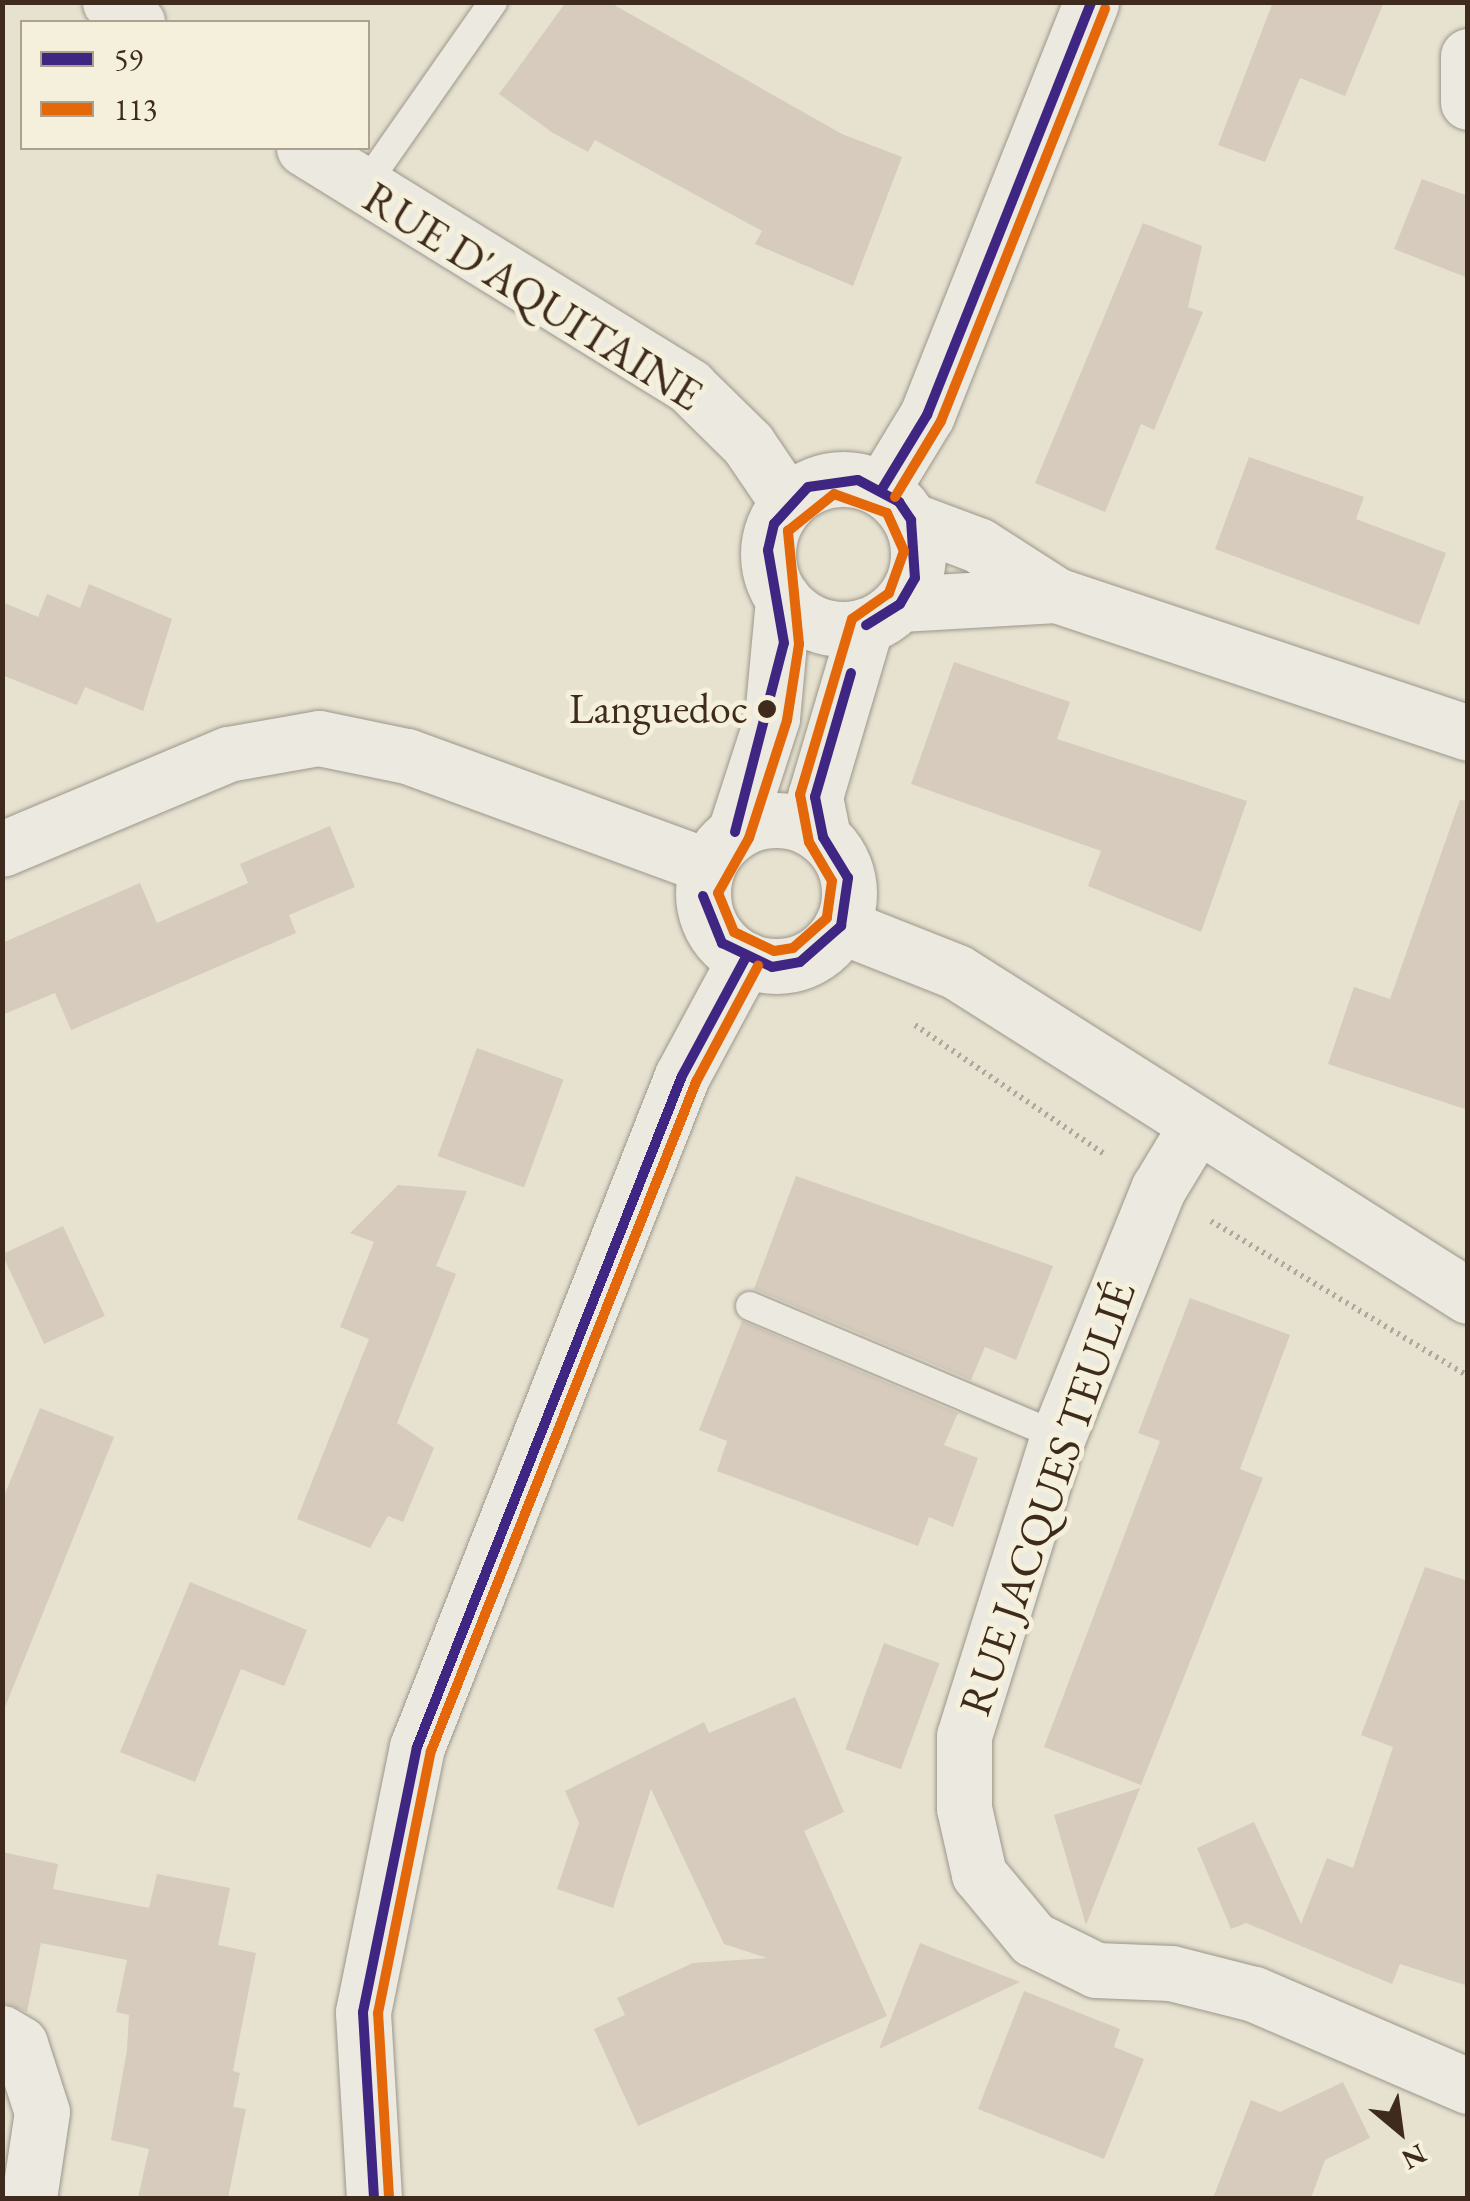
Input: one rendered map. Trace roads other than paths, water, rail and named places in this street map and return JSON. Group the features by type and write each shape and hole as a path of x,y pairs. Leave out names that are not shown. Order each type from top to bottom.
{"street":[{"path":"110,2 134,20"},
{"path":"1091,2 926,414 896,504 915,578 883,615 814,797 823,837 848,878 841,926 800,962 745,960 708,920 721,849 772,718 783,599 768,550 788,503 832,479 896,504 978,546 1056,596 1468,733"},
{"path":"1468,56 1468,102"},
{"name":"RUE D'AQUITAINE","path":"307,150 689,386 748,444 788,503"},
{"path":"783,599 820,626 1056,596"},
{"path":"2,849 228,754 319,738 408,756 721,849 780,820 823,837"},
{"path":"841,926 957,972 1195,1128 1468,1296"},
{"path":"374,2198 363,2012 417,1747 682,1076 745,960"},
{"name":"RUE JACQUES TEULIÉ","path":"1195,1128 1158,1190 1058,1436 964,1736 964,1808 979,1874 1033,1939 1096,1970 1171,1974 1254,1994 1468,2086"},
{"path":"2,2033 20,2044 42,2112 29,2198"}],"lane":[{"path":"363,188 493,2"},
{"path":"750,1306 1058,1436"}],"place":[{"name":"Languedoc","path":"767,709"}]}
